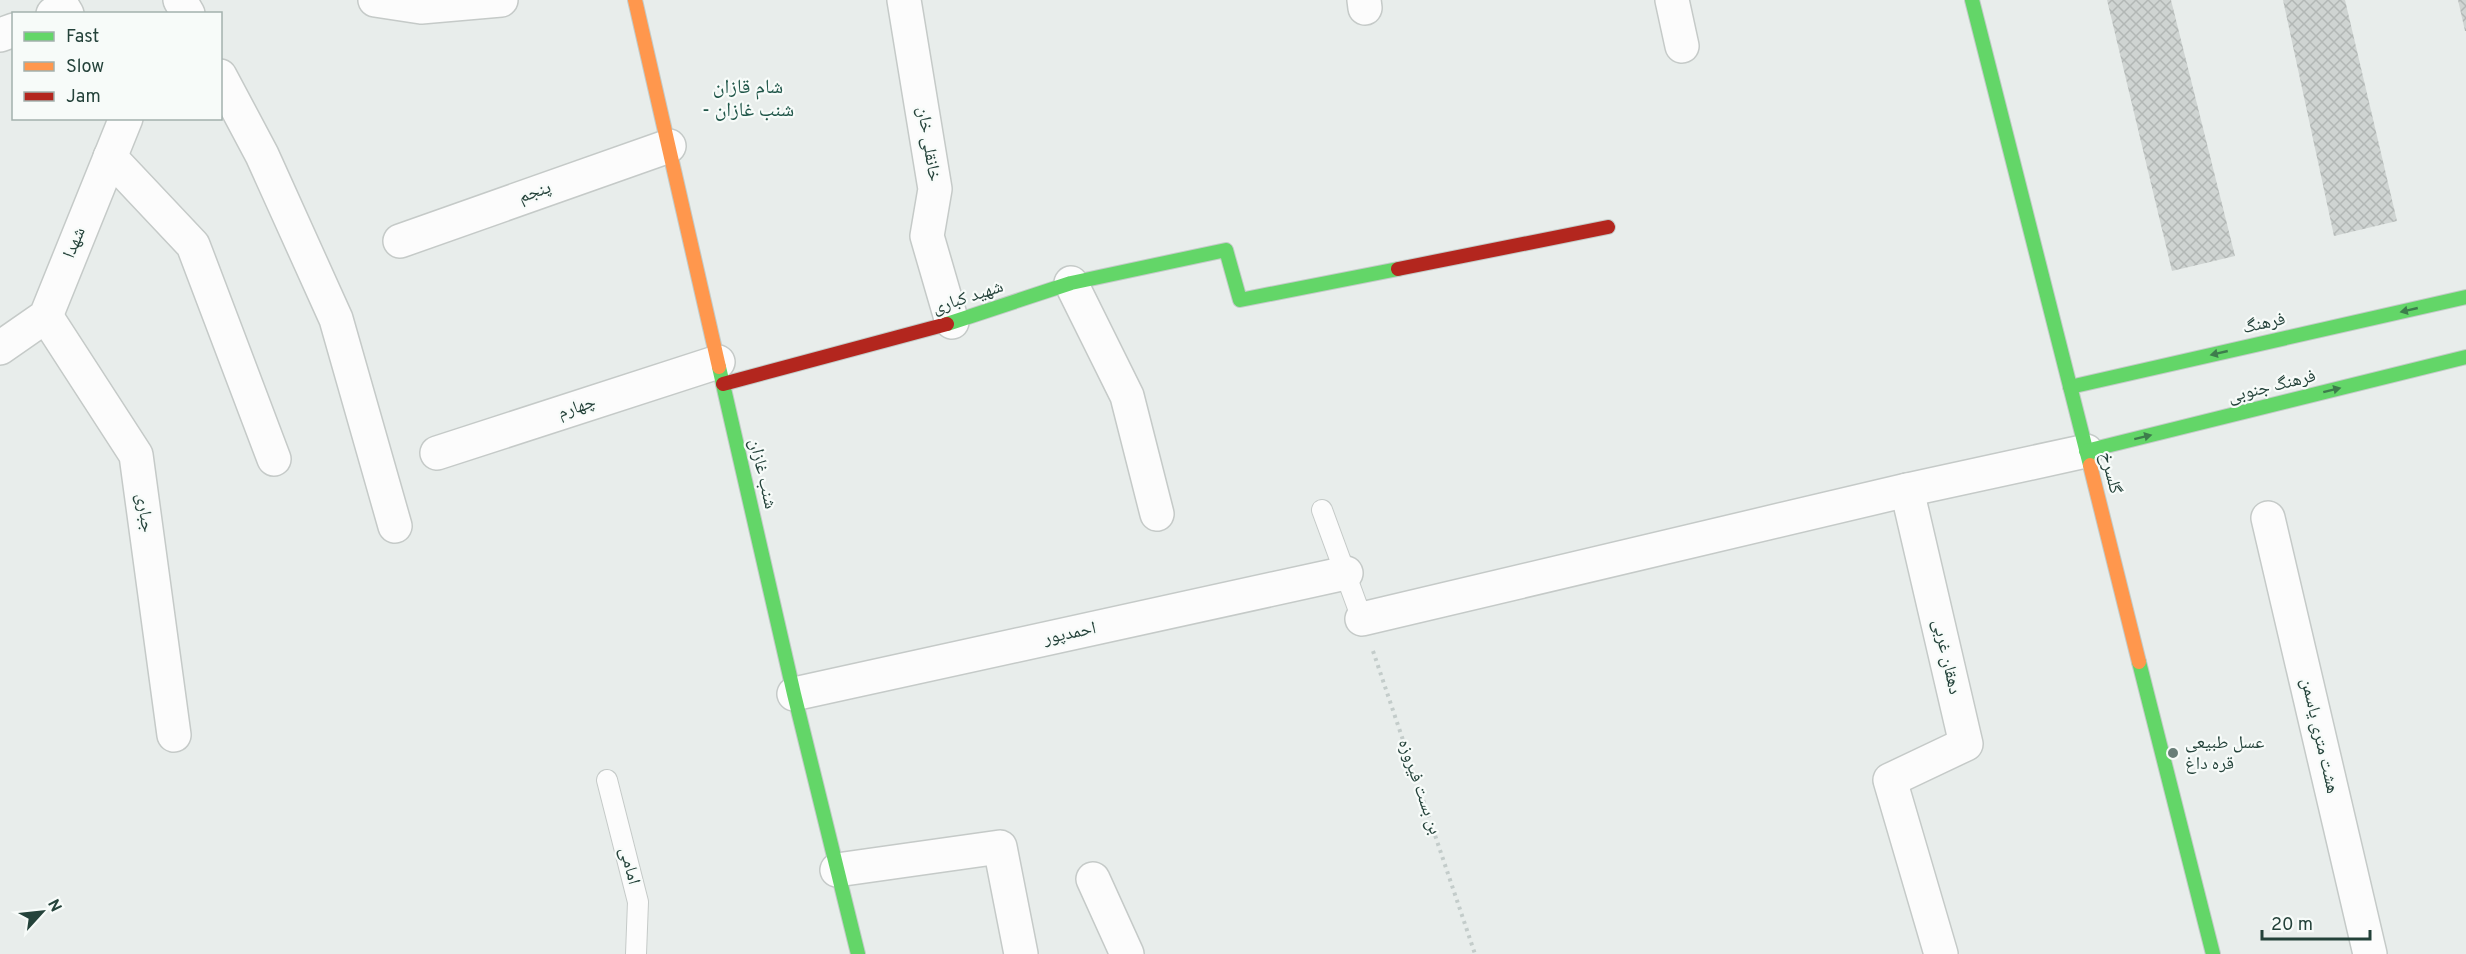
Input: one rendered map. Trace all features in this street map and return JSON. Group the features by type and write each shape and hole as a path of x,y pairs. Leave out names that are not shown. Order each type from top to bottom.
{"street":[{"path":"375,0 421,7 501,0"},
{"name":"شنب غازان","path":"635,0 794,694 858,954"},
{"name":"خانقلی خان","path":"904,0 935,189 927,236 952,322"},
{"path":"1672,0 1682,46"},
{"name":"گلسرخ","path":"1972,0 2213,954"},
{"path":"222,80 262,154 336,319 395,526"},
{"name":"شهدا","path":"46,316 125,120"},
{"name":"پنجم","path":"400,241 669,146"},
{"path":"110,157 193,245 274,459"},
{"name":"شهید کباری","path":"720,373 952,322 1071,284 1226,250 1240,300 1608,227"},
{"path":"1071,284 1127,396 1157,514"},
{"name":"فرهنگ","path":"2070,387 2466,297"},
{"path":"0,348 46,316"},
{"name":"جباری","path":"46,316 136,455 174,735"},
{"name":"فرهنگ جنوبی","path":"2086,451 2466,357"},
{"name":"چهارم","path":"437,453 720,373"},
{"path":"1362,619 1907,490 2086,451"},
{"name":"دهقان غربی","path":"1907,490 1966,744 1890,780 1941,954"},
{"name":"هشت متری یاسمن","path":"2268,518 2370,954"},
{"name":"احمدپور","path":"794,694 1346,573"},
{"path":"837,870 1000,847 1021,954"},
{"path":"1092,879 1127,954"}],"lane":[{"path":"1322,510 1362,619"},
{"name":"امامی","path":"607,780 638,902 636,954"}],"path":[{"name":"بن بست فیروزه","path":"1362,619 1475,954"}],"building":[{"path":"2107,0 2171,0 2235,256 2172,271"},
{"path":"2283,0 2345,0 2397,221 2334,236"},
{"path":"2458,0 2466,0 2466,31 2465,31"}],"traffic: fast":[{"path":"1972,0 2090,465"},
{"path":"947,324 1071,283 1226,250 1240,300 1398,269"},
{"path":"2070,387 2466,297"},
{"path":"2086,451 2466,357"},
{"path":"719,367 794,694 858,954"},
{"path":"2139,662 2213,954"}],"traffic: slow":[{"path":"635,0 719,367"},
{"path":"2090,465 2139,662"}],"traffic: jam":[{"path":"1398,269 1608,227"},
{"path":"723,384 947,324"}],"place":[{"name":"عسل طبیعی قره داغ","path":"2173,753"}],"district":[{"name":"شام قازان - شنب غازان","path":"748,100"}]}
